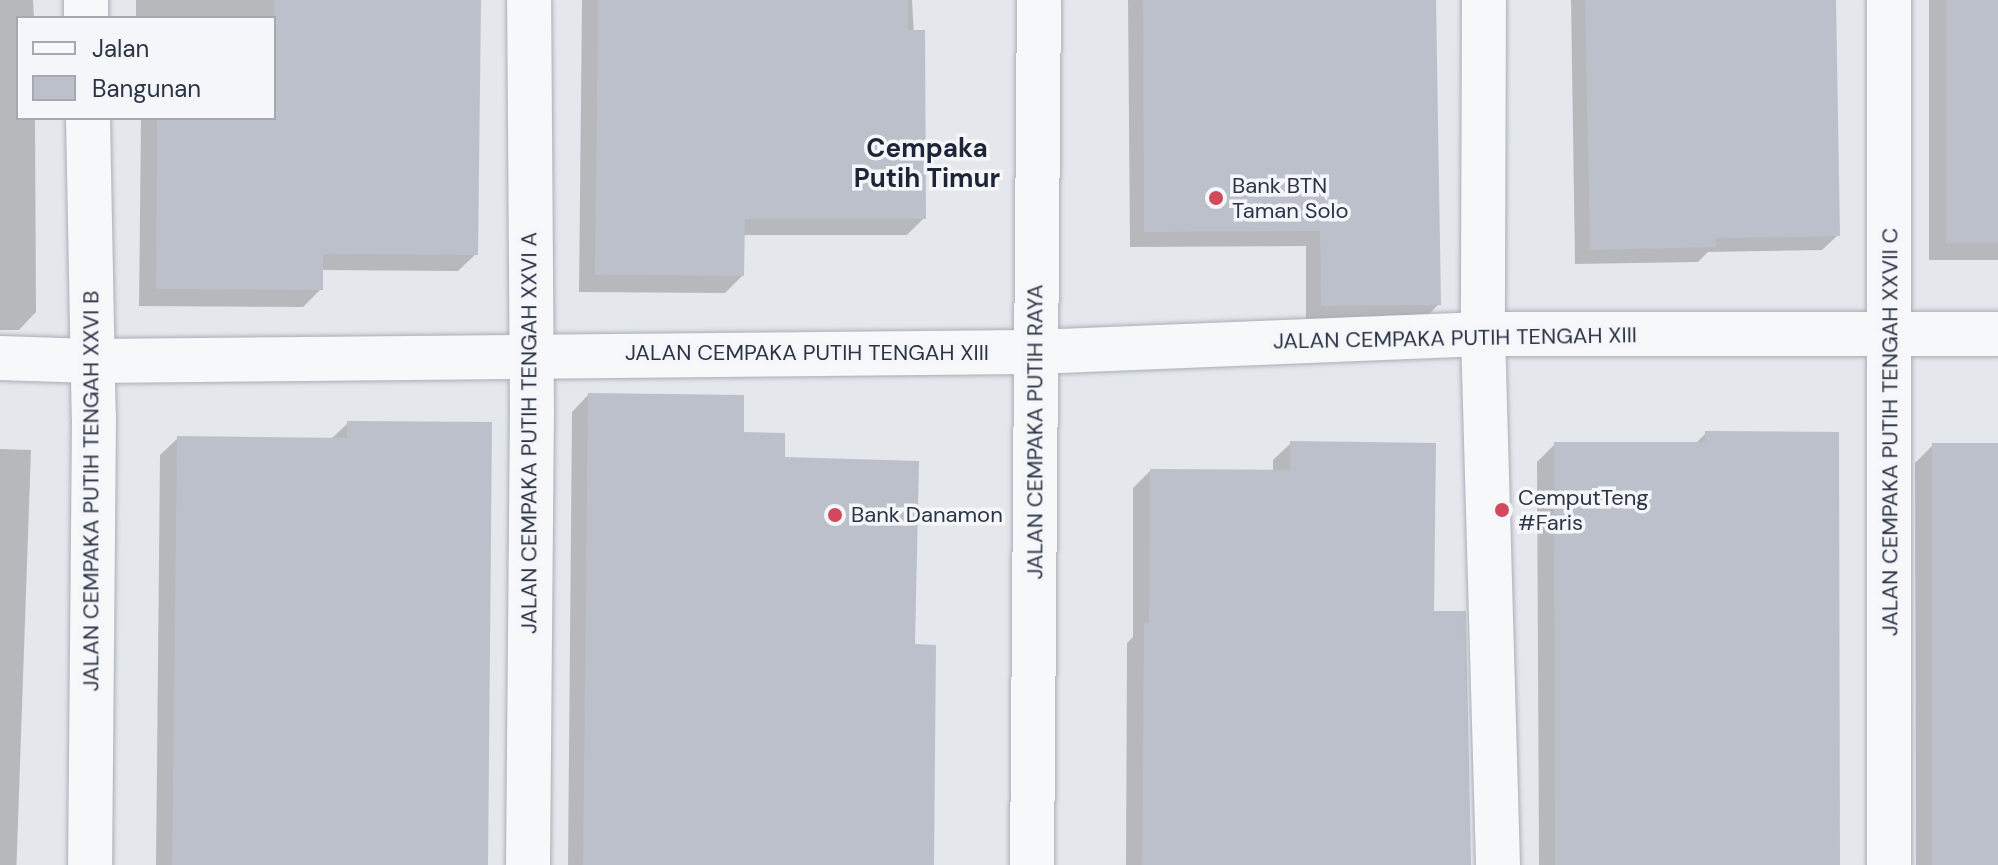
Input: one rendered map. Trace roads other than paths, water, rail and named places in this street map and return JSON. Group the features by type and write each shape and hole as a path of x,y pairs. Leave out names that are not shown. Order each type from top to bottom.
{"street":[{"name":"JALAN CEMPAKA PUTIH TENGAH XXVI A","path":"528,865 531,355 529,0"},
{"name":"JALAN CEMPAKA PUTIH RAYA","path":"1032,865 1039,0"},
{"path":"1484,0 1483,334 1498,865"},
{"name":"JALAN CEMPAKA PUTIH TENGAH XXVII C","path":"1889,0 1889,865"},
{"name":"JALAN CEMPAKA PUTIH TENGAH XXVI B","path":"88,120 92,361 90,865"},
{"name":"JALAN CEMPAKA PUTIH TENGAH XIII","path":"0,358 92,361 1035,352 1483,334 1998,334"}],"place":[{"name":"Bank BTN Taman Solo","path":"1216,198"},
{"name":"CemputTeng #Faris","path":"1502,510"},
{"name":"Bank Danamon","path":"835,515"}],"district":[{"name":"Cempaka Putih Timur","path":"927,164"}]}
